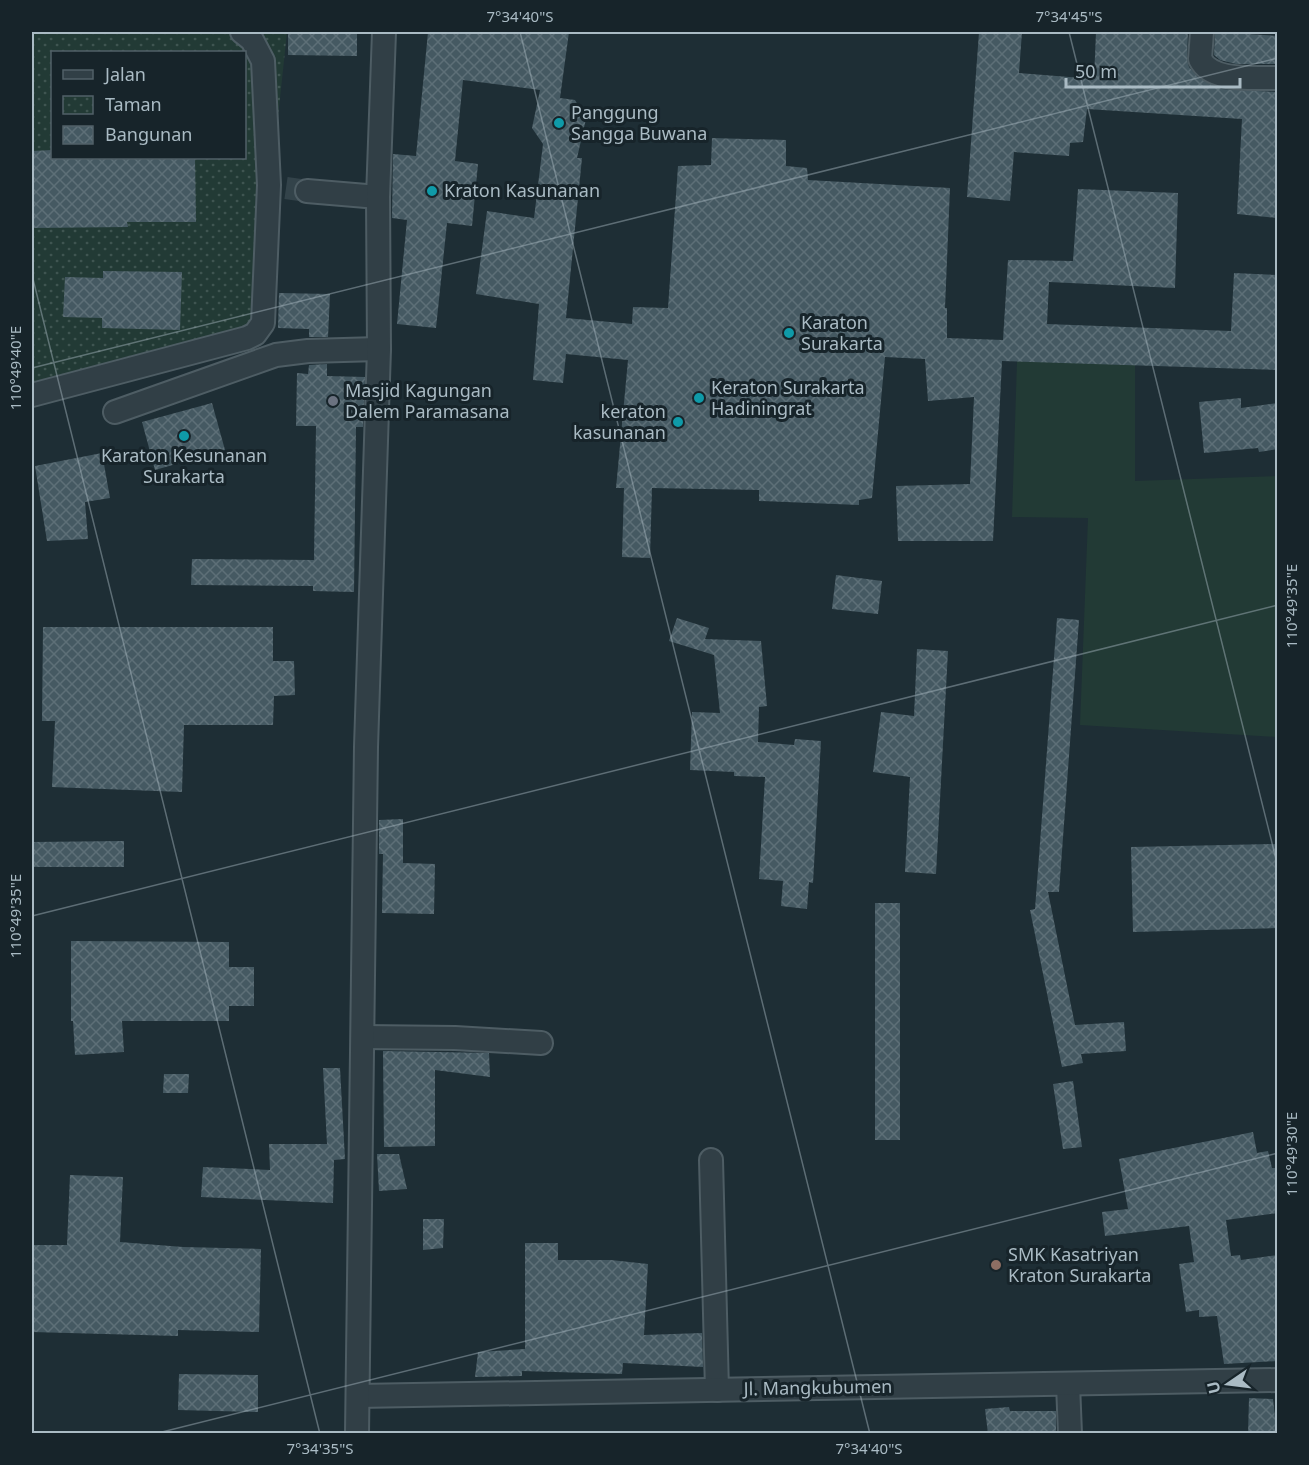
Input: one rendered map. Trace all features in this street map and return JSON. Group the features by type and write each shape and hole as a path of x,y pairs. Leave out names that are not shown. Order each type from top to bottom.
{"street":[{"path":"32,395 255,334 264,319 287,188 263,61 252,40 242,32"},
{"path":"357,1434 366,747 379,349 378,196 384,32"},
{"path":"1202,32 1200,59 1210,71 1239,76 1278,78"},
{"path":"287,188 378,196"},
{"path":"115,412 276,355 308,351 379,349"},
{"path":"363,1037 455,1038 541,1043"},
{"path":"711,1160 717,1390"},
{"name":"Jl. Mangkubumen","path":"358,1396 1278,1380"},
{"path":"1068,1384 1070,1434"}],"green space":[{"path":"32,32 287,32 255,334 32,403"},
{"path":"1017,361 1135,365 1135,481 1277,476 1277,737 1080,725 1088,518 1012,517"}],"building":[{"path":"288,32 357,32 357,56 288,55"},
{"path":"428,32 569,32 560,98 575,100 586,119 577,158 582,158 566,318 632,324 633,307 668,308 678,166 711,165 712,138 786,140 786,166 807,168 808,180 950,188 945,308 947,308 947,338 1003,340 1008,260 1073,261 1078,189 1178,193 1175,288 1049,282 1047,324 1231,331 1234,273 1278,275 1278,370 1002,361 993,541 898,541 896,486 970,484 974,397 928,401 925,359 885,357 872,498 859,500 859,505 759,501 759,490 652,488 650,558 622,557 624,488 616,488 628,360 566,354 563,383 533,380 539,304 476,294 487,211 534,218 543,144 532,128 540,90 463,80 455,161 478,164 472,226 447,223 436,328 397,324 407,220 392,218 393,154 416,156"},
{"path":"979,32 1022,32 1019,73 1094,79 1096,32 1188,32 1187,59 1189,67 1199,78 1221,89 1278,92 1278,218 1237,214 1242,119 1087,109 1083,142 1070,143 1069,156 1014,152 1010,201 967,197"},
{"path":"1215,32 1278,36 1278,64 1236,64 1220,60 1214,55"},
{"path":"51,150 51,159 195,159 196,222 127,222 128,227 33,228 32,151"},
{"path":"103,271 182,272 180,330 102,328 102,318 63,317 65,277 103,278"},
{"path":"279,293 330,294 328,337 309,337 309,329 278,328"},
{"path":"327,364 327,376 365,377 363,427 356,427 354,592 313,591 313,586 191,585 192,559 314,560 316,426 296,426 297,373 308,374 309,365"},
{"path":"1241,398 1241,408 1278,403 1278,449 1259,452 1258,448 1204,453 1199,402"},
{"name":"Karaton Kesunanan Surakarta","path":"212,403 225,450 155,470 142,422"},
{"path":"102,453 110,498 85,502 88,539 47,541 35,466"},
{"path":"836,575 882,581 878,614 832,609"},
{"path":"677,618 709,628 705,639 761,641 767,706 759,707 758,742 794,745 795,739 821,741 813,883 809,882 807,909 781,906 783,881 759,879 765,777 734,776 734,772 690,770 692,712 720,713 714,655 669,641"},
{"path":"1057,618 1079,620 1059,892 1048,892 1075,1025 1124,1022 1126,1051 1081,1054 1083,1063 1062,1067 1030,910 1035,909"},
{"path":"43,627 273,627 273,661 294,661 295,695 274,696 273,725 184,725 182,792 52,787 55,721 42,721"},
{"path":"917,649 948,651 936,874 905,872 910,777 873,772 881,712 914,716"},
{"path":"403,819 403,863 435,864 434,914 382,913 383,854 379,854 379,820"},
{"path":"124,841 124,867 32,867 32,842"},
{"path":"1278,844 1278,928 1133,932 1131,847"},
{"path":"875,903 900,903 900,1140 875,1140"},
{"path":"71,941 229,942 229,967 254,967 254,1006 229,1006 229,1021 122,1021 124,1052 75,1055 73,1021 71,1021"},
{"path":"383,1051 489,1053 490,1077 435,1070 435,1146 384,1147"},
{"path":"323,1068 340,1068 345,1159 334,1160 333,1203 201,1197 203,1167 270,1170 269,1144 327,1144"},
{"path":"164,1074 189,1074 188,1093 163,1093"},
{"path":"1073,1081 1082,1147 1063,1149 1053,1084"},
{"path":"1253,1132 1257,1153 1268,1151 1272,1168 1278,1168 1278,1213 1226,1220 1231,1256 1240,1255 1241,1260 1278,1255 1278,1361 1224,1364 1217,1316 1199,1317 1199,1310 1186,1312 1179,1264 1194,1262 1189,1226 1105,1236 1102,1212 1128,1209 1119,1159"},
{"path":"377,1154 399,1154 407,1189 379,1191"},
{"path":"70,1175 123,1177 120,1242 183,1247 261,1249 259,1332 178,1330 178,1336 32,1332 32,1245 67,1245"},
{"path":"423,1219 444,1219 443,1248 423,1250"},
{"path":"525,1243 558,1243 558,1260 611,1260 648,1264 644,1335 702,1333 703,1367 623,1363 622,1374 522,1371 522,1376 475,1377 478,1352 525,1349"},
{"path":"179,1374 258,1375 258,1412 178,1410"},
{"path":"1249,1398 1273,1399 1277,1434 1248,1434"},
{"path":"1009,1407 1010,1411 1056,1411 1056,1434 988,1434 985,1409"}],"tunnel":[{"path":"286,188 307,191"}],"place":[{"name":"Panggung Sangga Buwana","path":"559,123"},
{"name":"Kraton Kasunanan","path":"432,191"},
{"name":"Karaton Surakarta","path":"789,333"},
{"name":"Keraton Surakarta Hadiningrat","path":"699,398"},
{"name":"Masjid Kagungan Dalem Paramasana","path":"333,401"},
{"name":"keraton kasunanan","path":"678,422"},
{"name":"Karaton Kesunanan Surakarta","path":"184,436"},
{"name":"SMK Kasatriyan Kraton Surakarta","path":"996,1265"}]}
